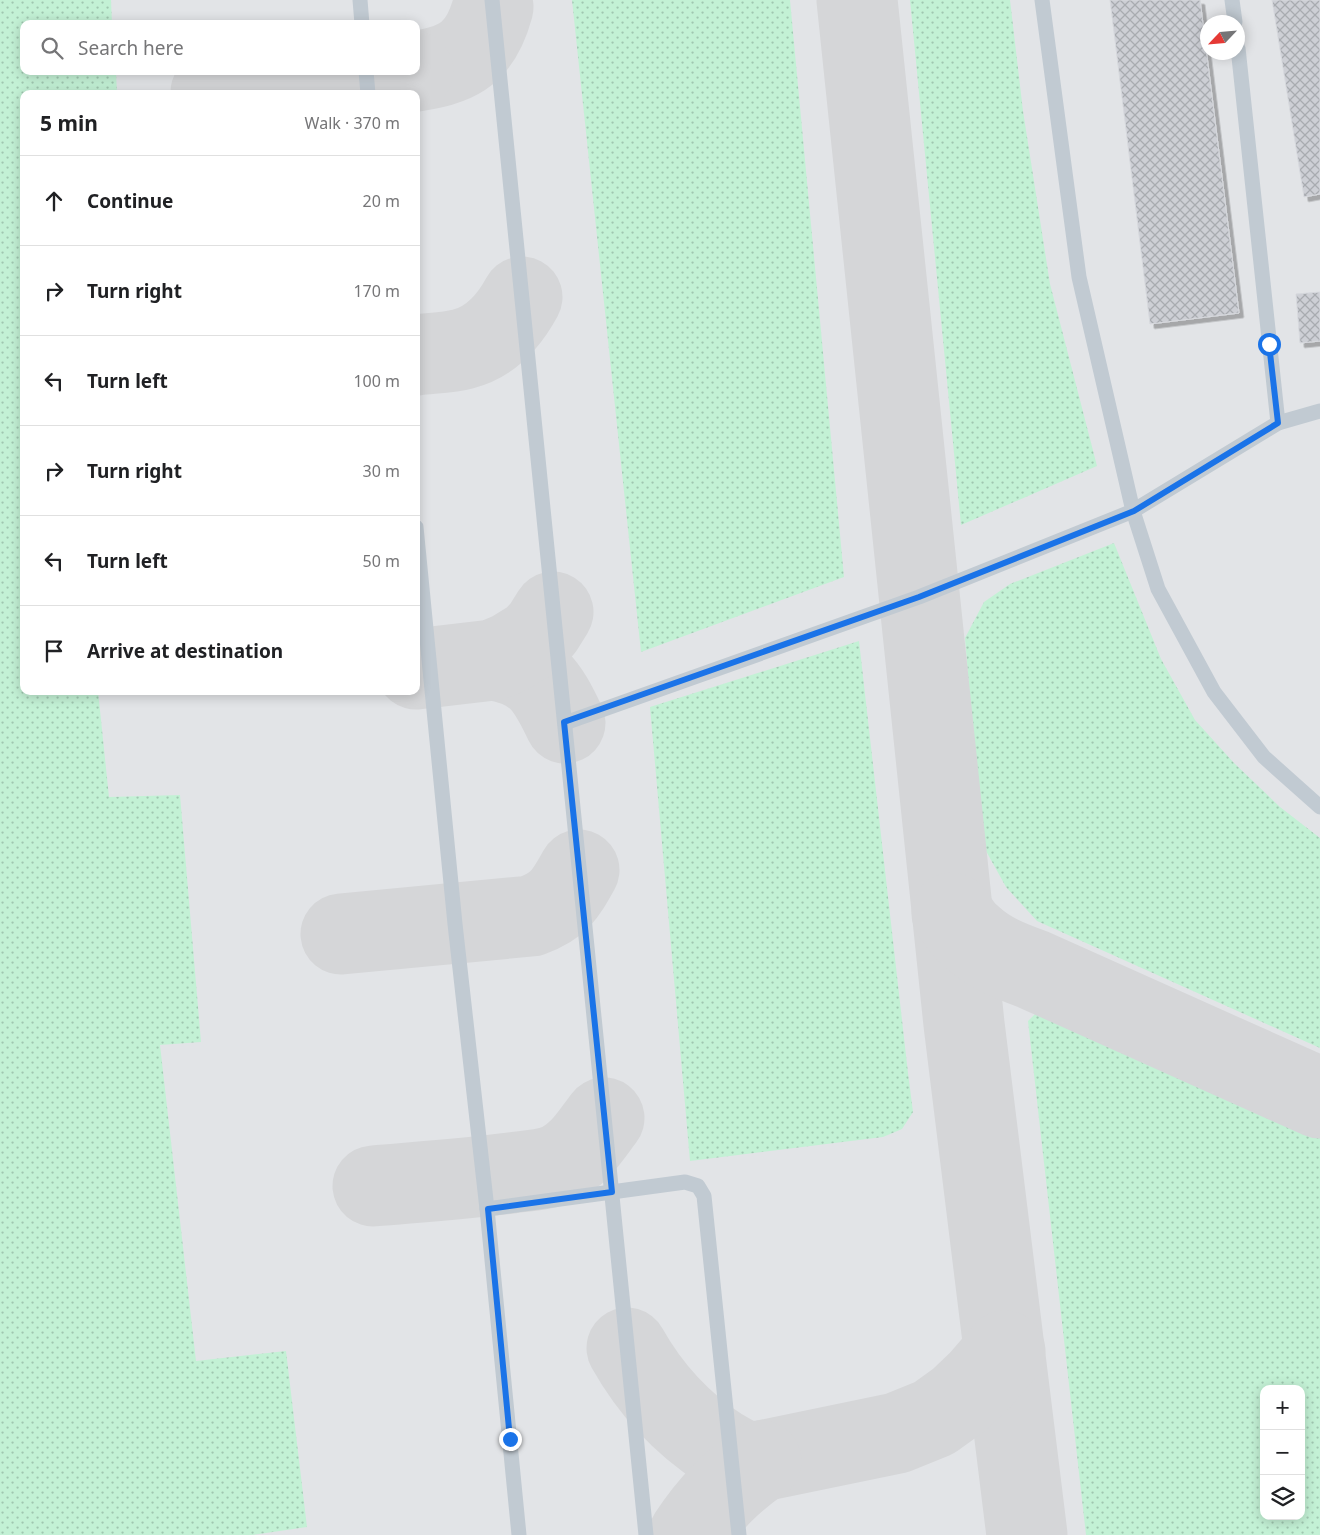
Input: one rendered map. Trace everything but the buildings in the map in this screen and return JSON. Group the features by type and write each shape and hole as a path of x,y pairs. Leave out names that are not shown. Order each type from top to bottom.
{"lane":[{"path":"492,0 646,1535"},
{"path":"1042,0 1079,277 1134,511 1158,589 1214,692 1264,757 1320,807"},
{"path":"1232,0 1234,15"},
{"path":"357,2 361,20"},
{"path":"1239,60 1278,423"},
{"path":"366,75 368,90"},
{"path":"564,722 919,597 1134,511 1278,423 1320,411"},
{"path":"420,568 456,934 488,1209 519,1535"},
{"path":"488,1209 685,1182 698,1186 704,1196 739,1535"}],"shaded area":[{"path":"0,0 1320,0 1320,1535 0,1535"}],"green space":[{"path":"0,0 111,0 112,20 20,20 20,75 116,75 117,90 20,90 20,695 98,695 109,797 180,795 201,1042 160,1045 196,1361 286,1351 307,1527 253,1535 0,1535"},
{"path":"572,0 790,0 844,577 641,652"},
{"path":"910,0 1010,0 1023,111 1050,284 1097,466 961,525"},
{"path":"1114,543 1161,659 1195,720 1234,763 1280,807 1320,838 1320,1048 1037,921 1006,887 986,851 974,747 965,638 984,602 1010,584"},
{"path":"859,641 913,1112 902,1129 883,1137 690,1161 650,707"},
{"path":"1041,1008 1320,1128 1320,1535 1086,1535 1028,1021"}],"taxiway":[{"path":"857,0 964,1024 1027,1535"},
{"path":"420,70 445,65 467,53 482,35 493,7"},
{"path":"230,90 375,75"},
{"path":"420,355 473,346 491,336 505,322 522,297"},
{"path":"420,669 493,660 510,653 533,639 553,612"},
{"path":"493,660 520,667 530,673 546,688 565,723"},
{"path":"341,934 531,916 555,904 570,886 579,870"},
{"path":"952,913 969,935 985,948 1000,956 1320,1098"},
{"path":"373,1186 494,1175 554,1166 579,1150 604,1118"},
{"path":"627,1348 656,1391 680,1416 706,1439 739,1459 746,1461 761,1461 897,1433 934,1418 959,1400 980,1380 1005,1351"},
{"path":"689,1535 721,1494 761,1461"}],"route":[{"path":"510,1439 488,1209 612,1192 564,722 919,597 1134,511 1278,423 1269,344"}]}
